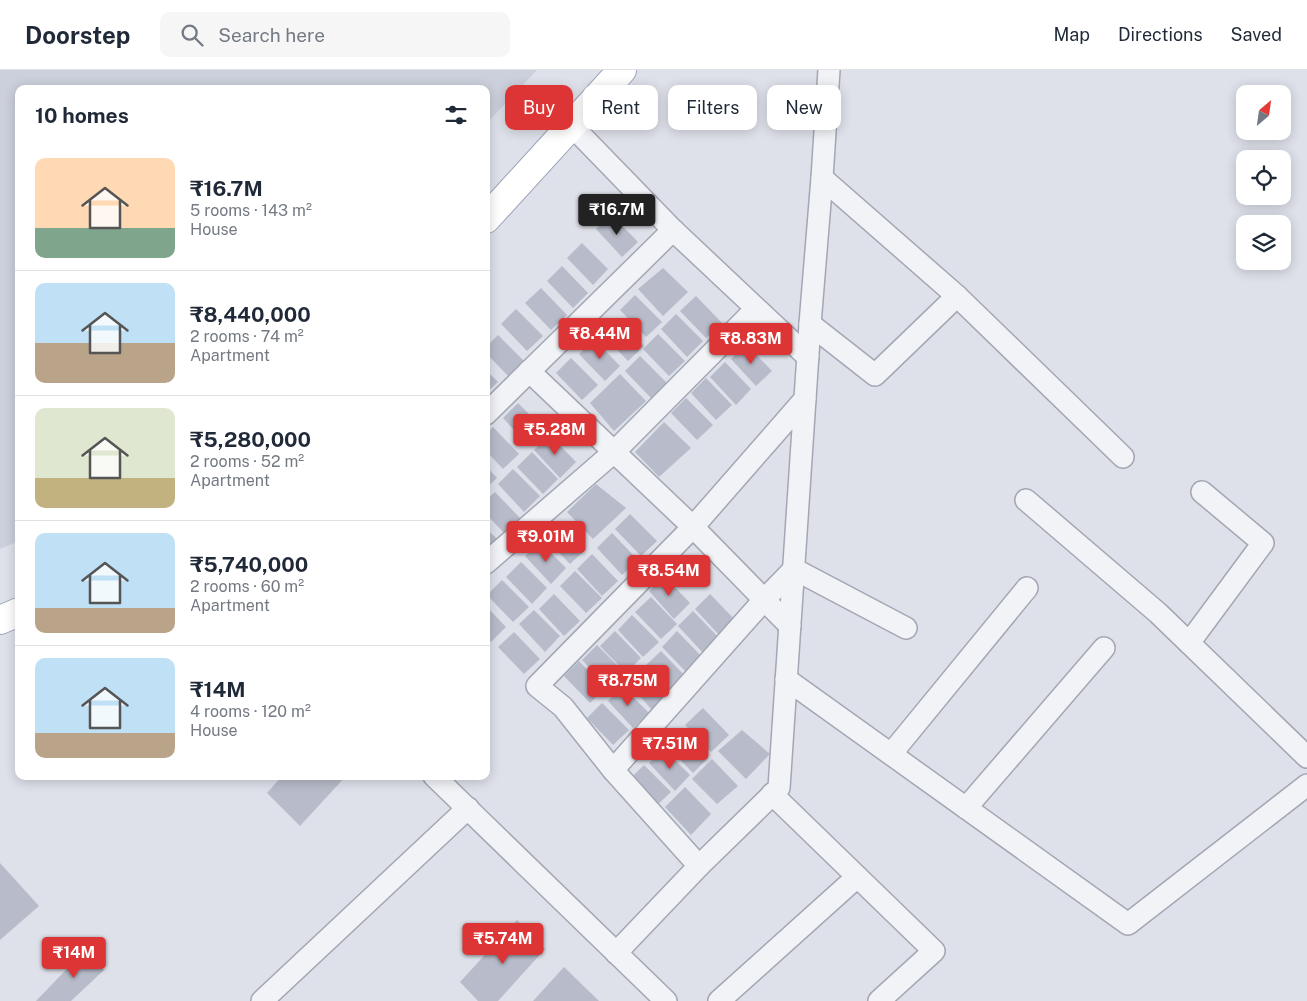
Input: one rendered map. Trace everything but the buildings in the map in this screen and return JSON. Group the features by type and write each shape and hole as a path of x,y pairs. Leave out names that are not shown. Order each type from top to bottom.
{"main road":[{"path":"573,125 622,70"},
{"path":"490,215 568,130"},
{"path":"0,620 15,614"}],"street":[{"path":"616,953 699,866 778,788 829,70"},
{"path":"573,127 673,230 808,357"},
{"path":"822,178 957,296 1124,457"},
{"path":"490,410 673,230"},
{"path":"810,324 875,375 957,296"},
{"path":"490,560 614,452 756,309"},
{"path":"529,371 693,527 790,626"},
{"path":"699,866 613,770 563,707 537,686 693,527 805,399"},
{"path":"1188,643 1263,543 1202,492"},
{"path":"1026,500 1158,613 1307,757"},
{"path":"613,770 764,600 794,569"},
{"path":"794,569 906,628"},
{"path":"891,754 1027,588"},
{"path":"966,808 1104,648"},
{"path":"786,679 1128,924 1307,785"},
{"path":"438,780 666,1001"},
{"path":"772,794 934,951 879,1001"},
{"path":"262,1001 468,808"},
{"path":"719,1001 858,877"}],"shaded area":[{"path":"0,70 537,70 523,85 505,85 505,104 490,120 490,85 15,85 15,543 0,549"}]}
